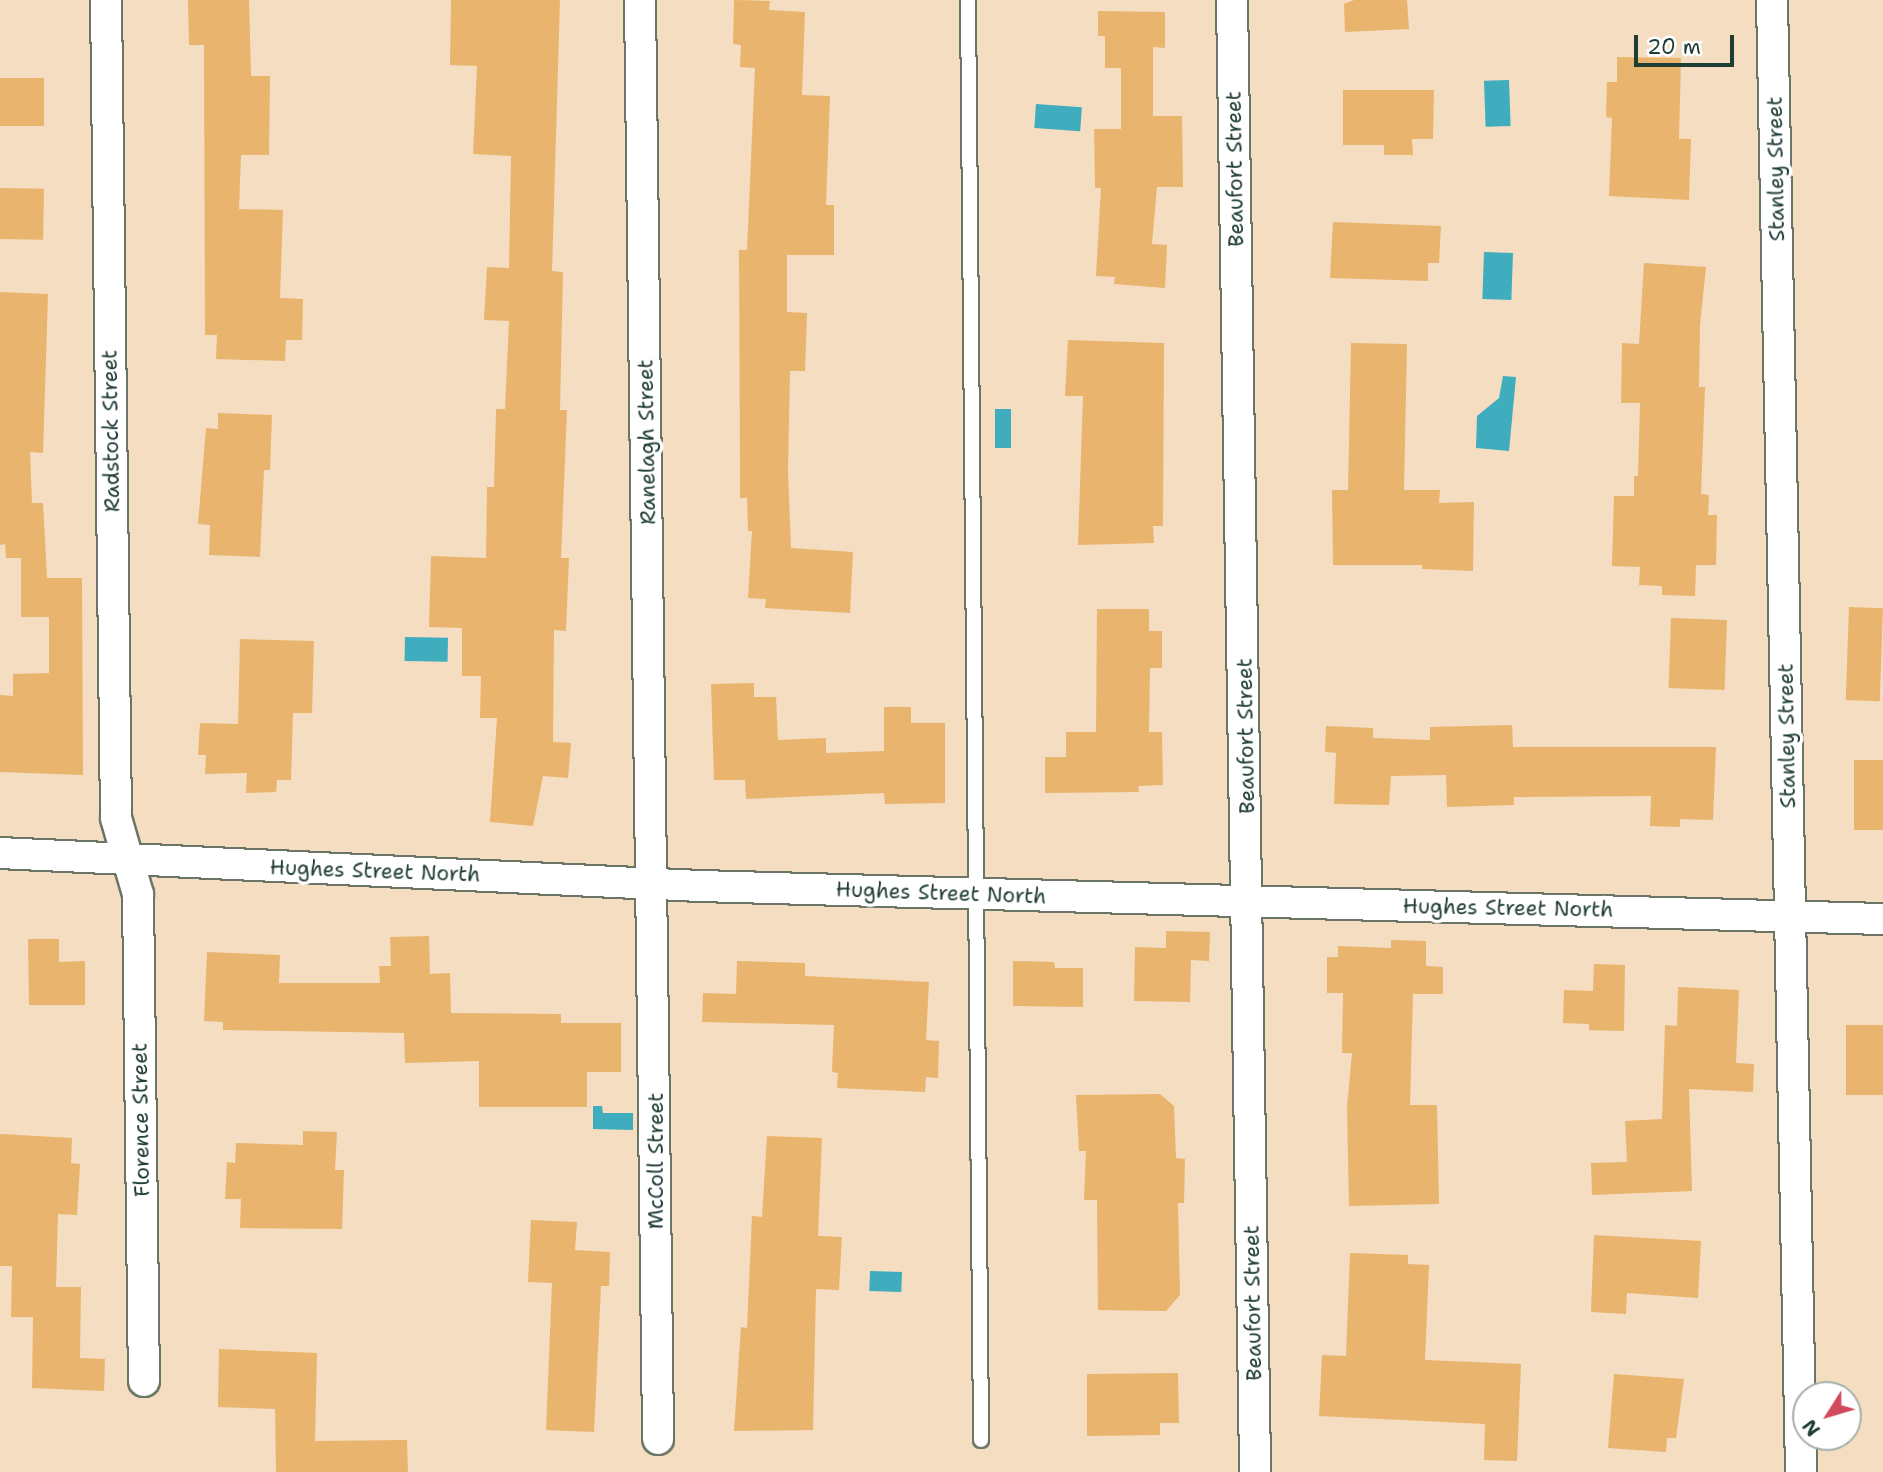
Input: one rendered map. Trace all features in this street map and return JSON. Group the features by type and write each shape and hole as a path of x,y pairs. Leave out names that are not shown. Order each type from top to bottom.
{"street":[{"name":"Radstock Street","path":"106,0 116,818 127,861"},
{"name":"Ranelagh Street","path":"640,0 654,884"},
{"name":"Beaufort Street","path":"1232,0 1249,902 1255,1472"},
{"name":"Stanley Street","path":"1772,0 1801,1472"},
{"name":"Hughes Street North","path":"0,853 654,884 1249,902 1790,914 1883,919"},
{"name":"Florence Street","path":"127,861 138,894 144,1381"},
{"name":"McColl Street","path":"654,884 658,1439"}],"lane":[{"path":"968,0 981,1440"}],"water":[{"path":"1509,80 1511,126 1486,127 1484,81"},
{"path":"1036,104 1082,107 1080,131 1034,128"},
{"path":"1484,252 1513,253 1511,300 1482,299"},
{"path":"1503,376 1516,377 1509,451 1476,448 1477,416 1499,398"},
{"path":"995,409 1011,409 1011,448 995,448"},
{"path":"405,637 448,638 448,662 405,661"},
{"path":"593,1106 602,1106 603,1113 633,1113 633,1130 593,1129"},
{"path":"870,1271 902,1272 901,1292 869,1291"}],"building":[{"path":"188,0 249,0 251,76 270,76 269,155 241,155 239,209 283,210 280,298 303,299 302,340 286,340 285,361 216,359 217,335 205,335 204,45 189,45"},
{"path":"451,0 560,0 552,271 563,272 560,410 567,410 561,558 569,558 566,631 554,630 553,742 571,743 568,778 543,776 533,826 490,822 497,718 480,718 481,676 462,676 462,628 429,627 431,556 486,558 487,487 494,487 496,409 505,409 509,321 484,320 487,267 509,268 511,156 473,154 477,66 450,65"},
{"path":"734,0 770,1 769,10 805,12 802,95 830,96 826,205 834,205 834,255 787,255 787,312 807,313 805,371 790,371 788,471 791,548 853,552 850,613 765,608 766,599 748,598 752,531 748,531 747,498 740,498 739,250 747,250 755,68 740,67 741,45 733,44"},
{"path":"1354,0 1407,0 1409,29 1345,32 1344,4"},
{"path":"1098,11 1165,12 1165,48 1153,47 1153,116 1182,116 1183,187 1157,187 1152,244 1167,245 1165,288 1114,284 1115,277 1096,276 1101,188 1095,188 1094,129 1121,129 1121,68 1105,68 1105,36 1098,36"},
{"path":"1617,57 1681,58 1679,139 1691,139 1689,200 1609,196 1612,118 1606,117 1607,82 1617,82"},
{"path":"0,78 44,78 44,126 0,126"},
{"path":"1343,90 1434,90 1433,139 1412,139 1413,155 1384,155 1384,145 1343,145"},
{"path":"0,188 44,189 43,240 0,239"},
{"path":"1333,222 1441,226 1439,263 1428,263 1428,281 1330,278"},
{"path":"1644,263 1706,267 1700,325 1699,387 1705,387 1701,494 1709,495 1708,515 1717,515 1716,565 1696,565 1695,596 1662,595 1662,586 1639,585 1640,567 1612,566 1614,496 1634,496 1634,476 1638,476 1640,403 1621,403 1622,343 1639,344"},
{"path":"0,292 48,294 43,453 30,452 32,503 43,503 47,578 82,578 83,775 0,772 0,695 13,696 13,674 49,673 49,617 21,617 21,558 6,558 5,544 0,545"},
{"path":"1068,340 1164,343 1163,526 1153,526 1154,543 1078,545 1083,396 1065,396"},
{"path":"1351,343 1407,344 1404,490 1440,490 1439,503 1474,502 1473,571 1422,569 1422,565 1333,565 1332,490 1348,490"},
{"path":"218,413 272,415 270,470 264,470 260,557 209,555 210,525 198,524 206,428 218,429"},
{"path":"1849,607 1883,608 1880,701 1846,700"},
{"path":"1097,609 1149,609 1149,631 1162,631 1162,668 1150,668 1149,732 1162,732 1163,785 1138,786 1139,792 1045,793 1045,757 1066,757 1066,732 1096,732"},
{"path":"1671,618 1727,620 1725,690 1669,688"},
{"path":"240,639 314,641 312,713 293,713 291,780 277,780 276,792 246,793 247,773 205,774 206,755 198,755 200,723 238,724"},
{"path":"754,683 754,697 776,697 778,740 826,738 826,753 884,751 884,707 911,707 911,723 945,723 945,803 885,804 884,793 746,799 745,780 714,780 711,684"},
{"path":"1512,725 1513,747 1716,747 1713,820 1680,819 1680,827 1650,826 1651,796 1514,797 1514,805 1447,807 1446,775 1391,776 1389,805 1334,804 1336,753 1325,752 1326,726 1373,728 1373,738 1430,740 1430,727"},
{"path":"1854,760 1883,760 1883,830 1854,830"},
{"path":"1166,931 1210,932 1209,961 1191,960 1190,1002 1134,1001 1135,947 1166,948"},
{"path":"429,936 430,974 450,973 451,1013 561,1014 561,1023 621,1023 621,1072 587,1072 587,1107 479,1107 479,1061 405,1063 404,1033 223,1030 223,1022 204,1021 207,952 280,955 279,983 380,983 379,966 391,966 390,937"},
{"path":"28,939 59,939 59,962 85,961 85,1005 29,1005"},
{"path":"1391,940 1426,941 1426,966 1443,967 1443,994 1413,994 1410,1105 1437,1105 1439,1204 1349,1206 1347,1107 1352,1053 1342,1053 1343,993 1327,993 1327,957 1338,957 1338,946 1391,948"},
{"path":"737,961 805,963 805,976 929,982 926,1040 939,1041 938,1078 926,1077 925,1092 837,1088 838,1073 832,1072 834,1025 702,1022 703,993 736,994"},
{"path":"1013,961 1054,962 1055,968 1083,968 1083,1007 1013,1006"},
{"path":"1594,964 1625,965 1624,1031 1589,1030 1589,1024 1563,1023 1564,990 1593,991"},
{"path":"1678,987 1739,990 1736,1063 1754,1064 1753,1092 1689,1089 1692,1191 1592,1195 1591,1163 1627,1162 1625,1121 1662,1119 1665,1025 1677,1026"},
{"path":"1846,1025 1883,1025 1883,1095 1846,1095"},
{"path":"1160,1094 1174,1106 1176,1158 1185,1159 1184,1203 1178,1203 1180,1295 1166,1311 1098,1310 1097,1200 1084,1200 1086,1151 1079,1151 1076,1095"},
{"path":"303,1131 337,1132 335,1170 344,1170 342,1229 240,1228 241,1199 225,1199 227,1162 235,1163 236,1143 303,1145"},
{"path":"0,1134 72,1138 71,1163 80,1164 77,1215 58,1214 56,1287 81,1287 80,1358 105,1359 104,1391 32,1388 33,1317 11,1317 12,1266 0,1266"},
{"path":"767,1136 822,1138 818,1236 842,1237 839,1290 816,1289 813,1430 734,1431 741,1327 747,1328 752,1216 762,1217"},
{"path":"531,1220 577,1222 575,1250 610,1252 609,1286 601,1286 594,1432 546,1430 552,1283 528,1282"},
{"path":"1594,1235 1701,1241 1698,1298 1627,1293 1626,1314 1591,1312"},
{"path":"1350,1253 1408,1255 1408,1264 1429,1265 1425,1360 1521,1364 1517,1461 1484,1460 1485,1424 1319,1416 1322,1355 1346,1356"},
{"path":"219,1349 317,1353 315,1441 407,1440 408,1472 276,1472 275,1409 218,1407"},
{"path":"1178,1373 1179,1423 1160,1423 1160,1435 1087,1436 1087,1374"},
{"path":"1614,1374 1684,1379 1676,1438 1667,1438 1666,1452 1608,1448"}]}
